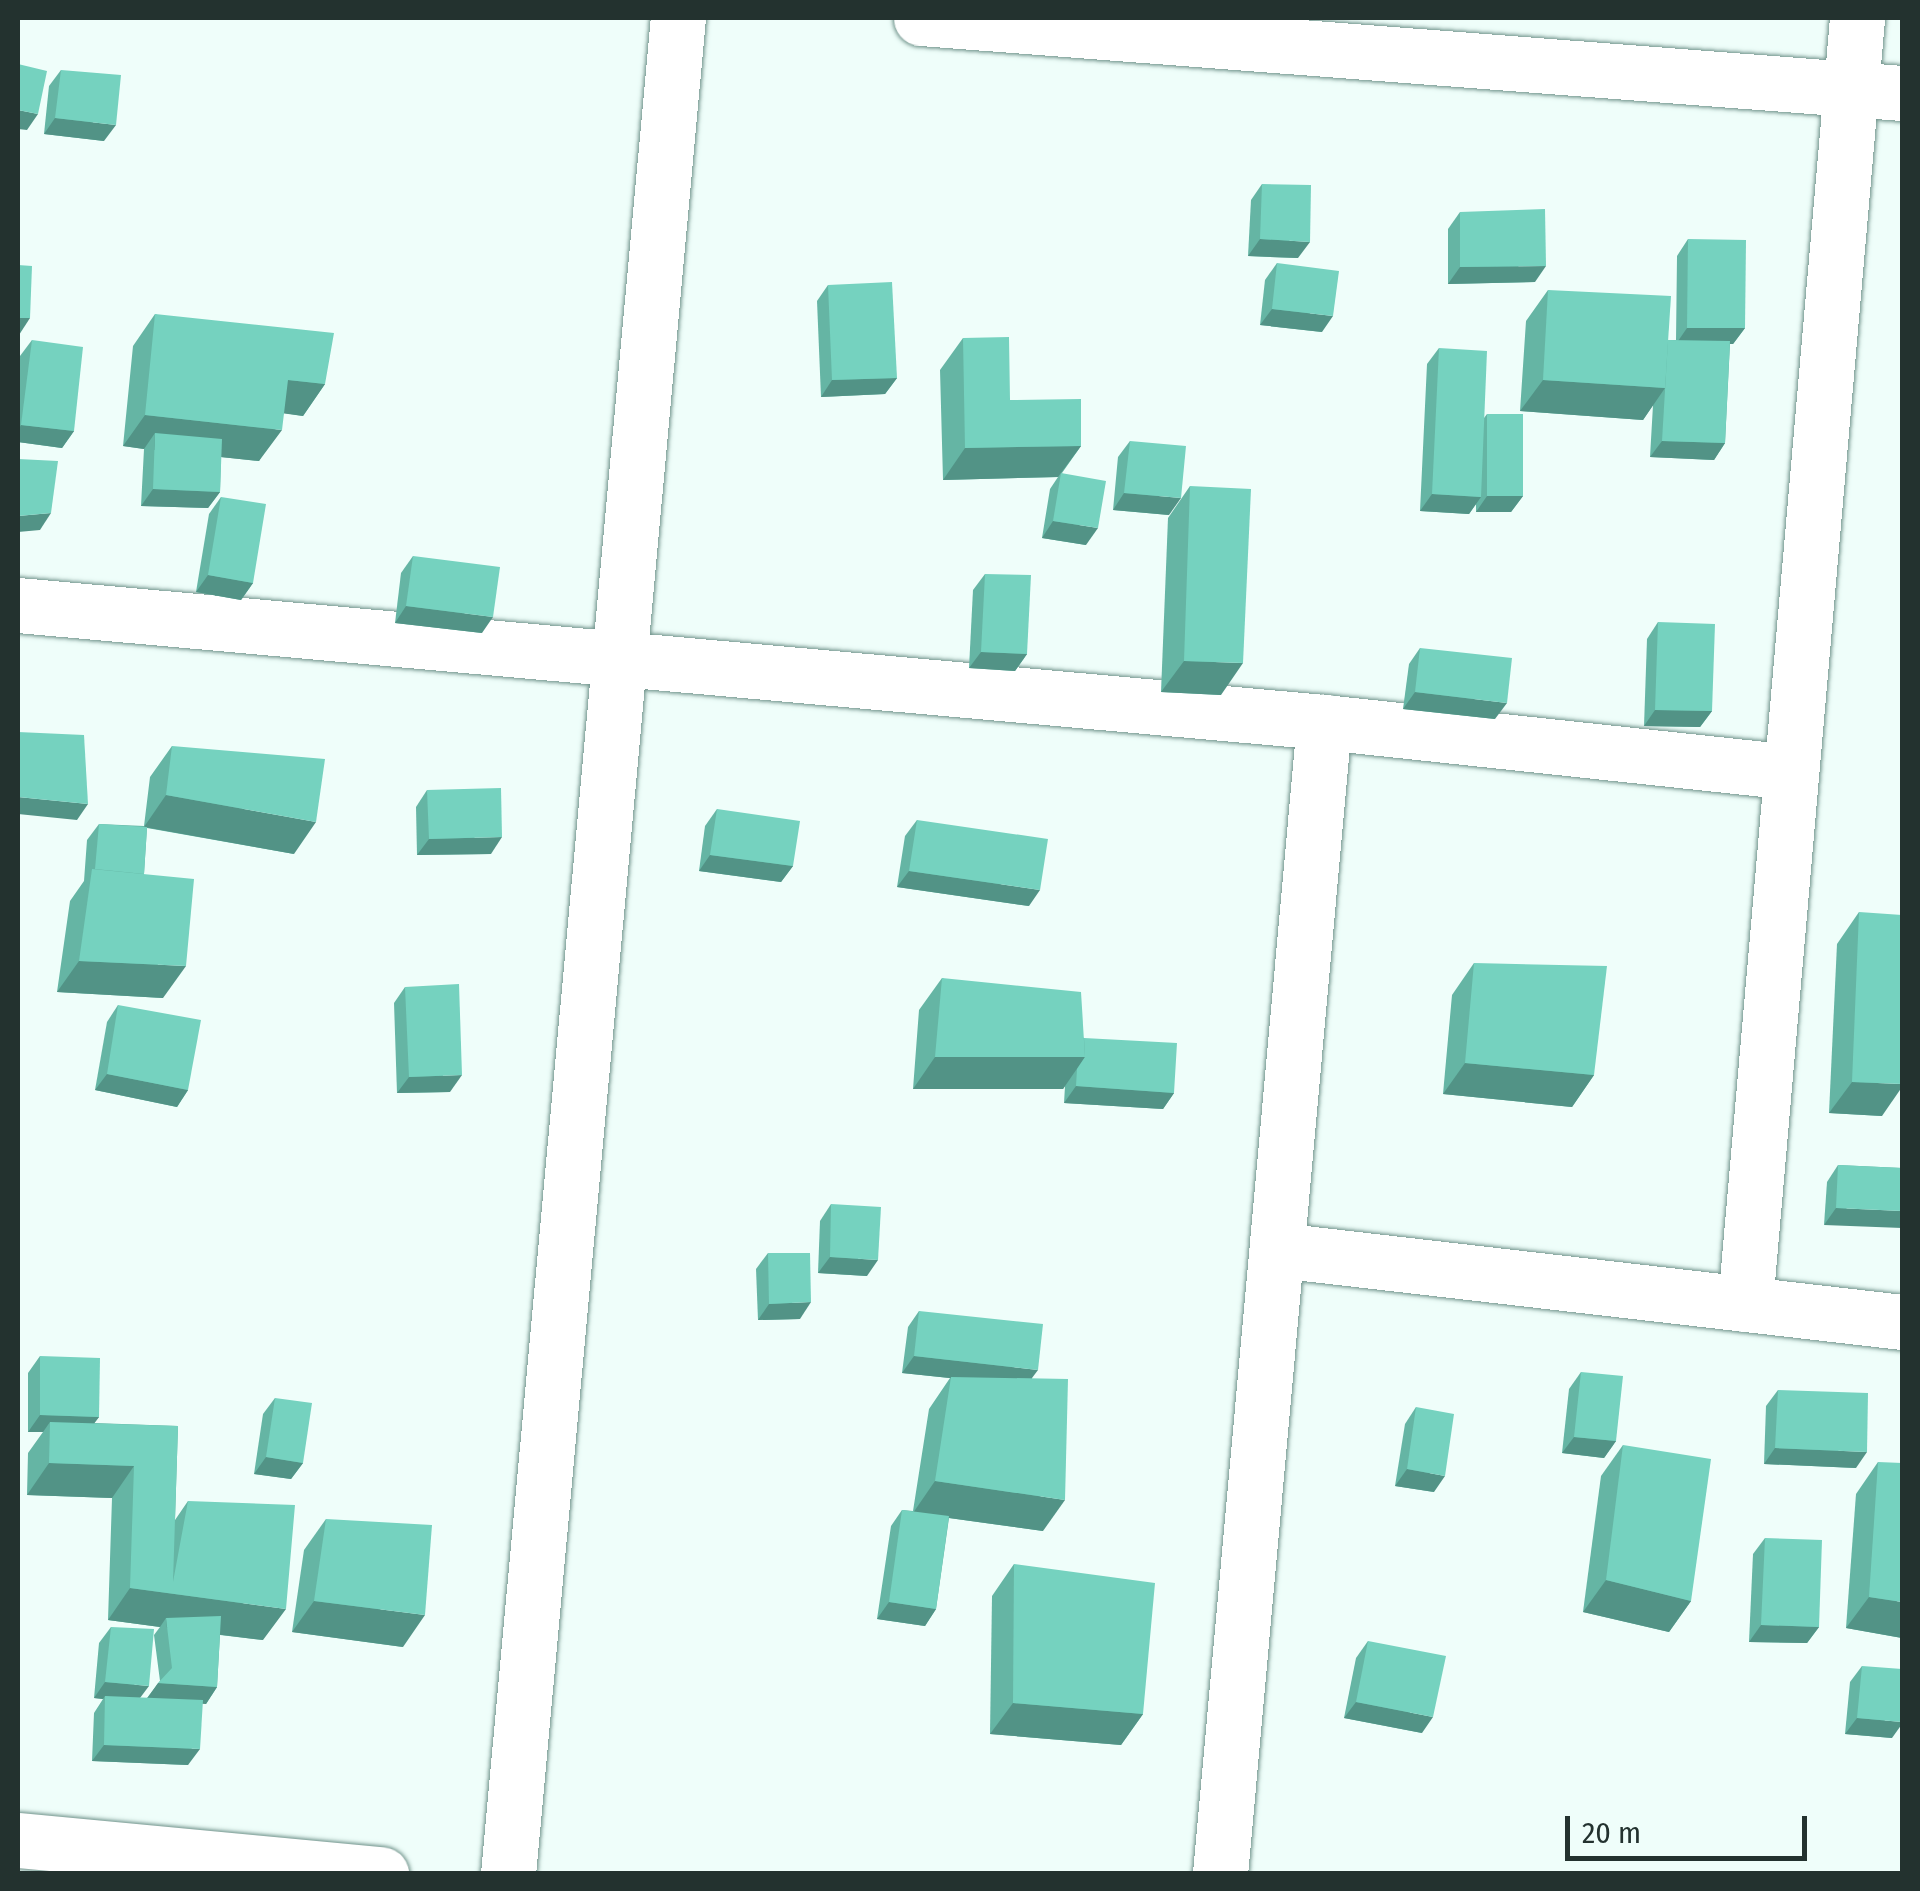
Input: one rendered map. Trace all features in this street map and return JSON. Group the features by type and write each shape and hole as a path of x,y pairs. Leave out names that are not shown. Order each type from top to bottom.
{"street":[{"path":"508,1874 678,18"},
{"path":"921,18 1877,92"},
{"path":"1745,1304 1791,772 1877,92 1857,18"},
{"path":"18,605 1324,722 1791,772"},
{"path":"1220,1874 1324,722"},
{"path":"1278,1250 1902,1322"},
{"path":"18,1840 381,1874"}],"building":[{"path":"18,64 47,71 38,114 18,110"},
{"path":"61,70 121,75 116,125 55,118"},
{"path":"1262,184 1311,185 1310,242 1260,239"},
{"path":"1545,209 1546,266 1460,267 1460,212"},
{"path":"1688,239 1746,240 1745,328 1687,328"},
{"path":"1277,263 1339,271 1333,316 1272,309"},
{"path":"18,265 32,266 30,318 18,318"},
{"path":"892,282 897,378 832,380 828,285"},
{"path":"1548,290 1671,296 1665,388 1543,380"},
{"path":"155,314 334,333 325,384 288,380 282,430 145,415"},
{"path":"1009,337 1010,400 1081,399 1081,446 965,448 963,338"},
{"path":"32,340 83,347 74,431 21,425"},
{"path":"1668,340 1730,341 1725,443 1662,441"},
{"path":"1439,348 1487,351 1481,497 1432,494"},
{"path":"1487,414 1523,414 1523,496 1487,496"},
{"path":"155,433 222,439 220,492 153,489"},
{"path":"1130,441 1186,446 1181,498 1124,493"},
{"path":"18,459 58,461 51,513 18,516"},
{"path":"1061,473 1106,481 1098,528 1053,521"},
{"path":"1190,486 1251,489 1243,663 1184,661"},
{"path":"221,497 266,504 253,583 208,575"},
{"path":"413,556 500,567 493,617 406,606"},
{"path":"985,574 1031,575 1027,654 981,652"},
{"path":"1658,622 1715,624 1712,711 1655,710"},
{"path":"1420,648 1512,658 1507,703 1415,692"},
{"path":"18,732 84,735 88,804 18,797"},
{"path":"172,746 325,759 316,822 166,795"},
{"path":"501,788 502,837 429,839 427,790"},
{"path":"717,809 800,821 793,866 710,855"},
{"path":"917,820 1048,839 1040,890 909,871"},
{"path":"99,824 147,827 144,874 95,869"},
{"path":"92,869 194,879 186,966 79,961"},
{"path":"1859,912 1902,915 1902,1084 1852,1082"},
{"path":"1474,963 1607,966 1594,1075 1465,1063"},
{"path":"942,978 1081,992 1085,1057 935,1057"},
{"path":"459,984 462,1075 409,1077 405,987"},
{"path":"118,1005 201,1020 188,1090 107,1074"},
{"path":"1084,1038 1177,1043 1174,1093 1076,1086 1077,1069 1085,1057"},
{"path":"1838,1165 1902,1168 1902,1211 1836,1208"},
{"path":"831,1204 881,1207 878,1260 830,1257"},
{"path":"768,1253 810,1253 811,1302 769,1304"},
{"path":"919,1311 1043,1324 1038,1370 914,1356"},
{"path":"40,1356 100,1358 99,1417 40,1415"},
{"path":"1581,1372 1623,1376 1616,1441 1574,1437"},
{"path":"951,1377 1068,1379 1065,1500 935,1481"},
{"path":"1778,1390 1868,1393 1867,1452 1775,1448"},
{"path":"275,1398 312,1403 303,1463 266,1457"},
{"path":"1416,1407 1454,1414 1445,1476 1407,1469"},
{"path":"50,1422 178,1426 173,1582 188,1501 295,1505 286,1609 130,1588 134,1466 49,1463"},
{"path":"1623,1445 1711,1459 1691,1601 1606,1580"},
{"path":"1878,1462 1902,1463 1902,1602 1869,1597"},
{"path":"902,1510 949,1516 936,1609 889,1602"},
{"path":"326,1519 432,1525 425,1615 314,1601"},
{"path":"1765,1538 1822,1540 1819,1627 1761,1625"},
{"path":"1014,1564 1155,1583 1143,1714 1013,1703"},
{"path":"221,1616 217,1687 158,1683 172,1668 166,1618"},
{"path":"111,1627 154,1629 149,1686 105,1682"},
{"path":"1368,1641 1446,1656 1433,1717 1356,1702"},
{"path":"1862,1666 1902,1669 1902,1722 1857,1718"},
{"path":"105,1696 203,1700 200,1749 104,1745"}]}
